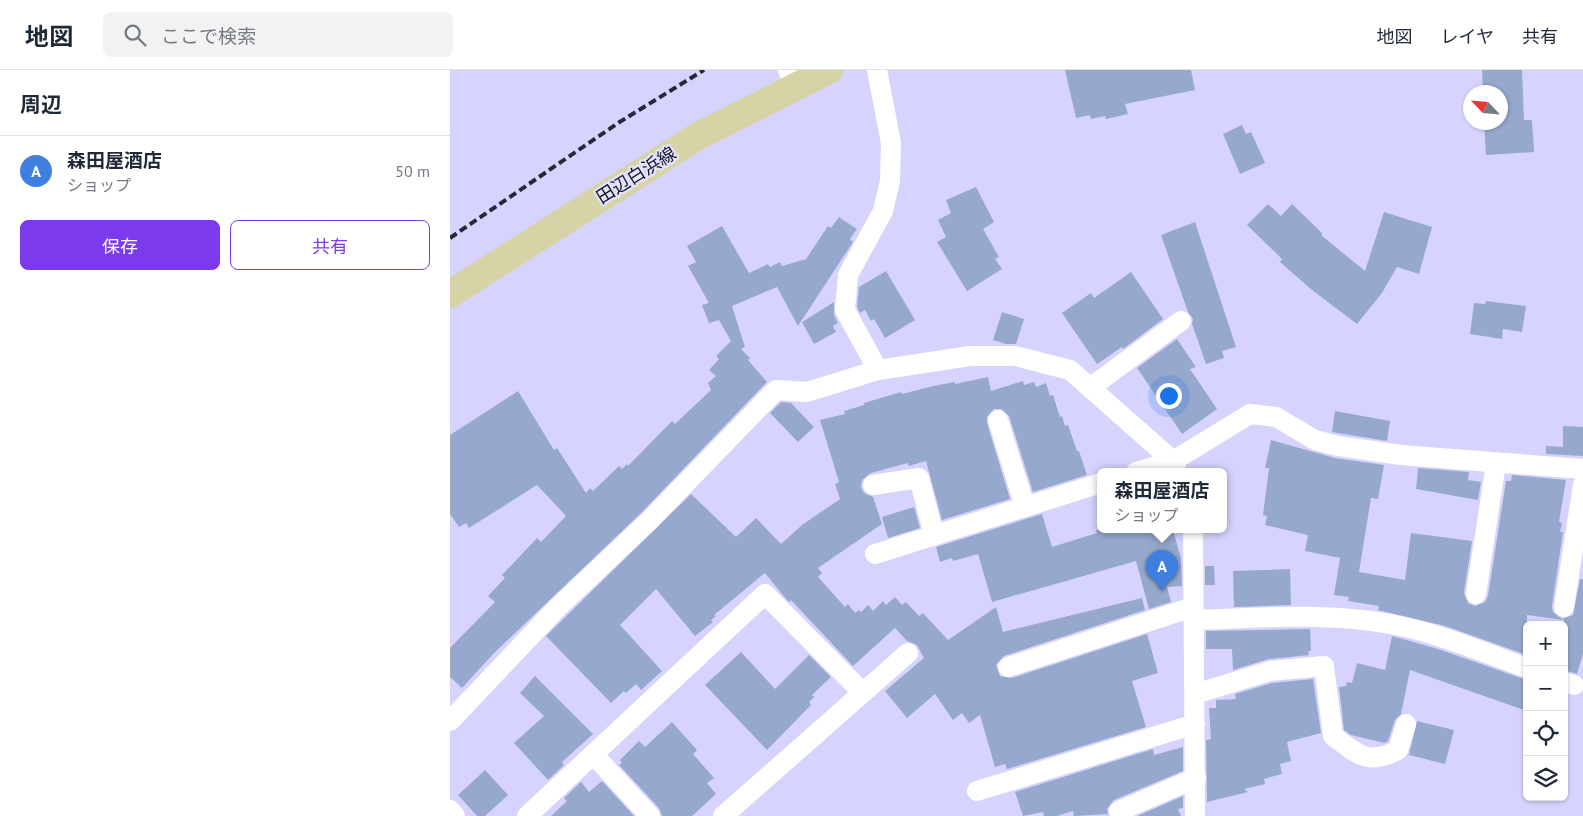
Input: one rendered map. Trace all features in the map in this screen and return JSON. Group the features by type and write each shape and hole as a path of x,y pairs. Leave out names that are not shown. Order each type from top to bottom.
{"main road":[{"name":"田辺白浜線","path":"450,294 791,78 829,70"}],"street":[{"path":"877,70 891,143 890,181 882,211 848,275 845,310 878,370"},
{"path":"1092,387 1180,321"},
{"path":"450,721 558,607 649,521 776,390 807,392 878,370 970,356 1015,356 1070,370 1092,387 1175,466"},
{"path":"1162,468 1175,466 1250,414 1276,417 1315,440 1338,446 1401,455 1583,469"},
{"path":"998,420 1025,507"},
{"path":"1476,594 1496,463"},
{"path":"873,485 919,478 934,536"},
{"path":"875,554 1097,484"},
{"path":"1564,607 1583,485"},
{"path":"1193,533 1195,816"},
{"path":"527,816 765,594 863,693"},
{"path":"1008,667 1193,614 1320,617 1390,624 1478,650 1523,667"},
{"path":"723,816 908,653"},
{"path":"1195,694 1270,671 1324,666 1332,736 1359,755 1382,759 1398,750 1406,724"},
{"path":"976,791 1195,724"},
{"path":"593,754 650,816"},
{"path":"1119,811 1196,778"},
{"path":"450,810 456,816"}],"building":[{"path":"1065,70 1191,70 1195,90 1125,104 1128,114 1106,119 1105,116 1091,119 1090,115 1076,118"},
{"path":"1482,70 1522,70 1524,120 1532,120 1534,152 1486,155 1484,130 1508,130 1508,85 1483,85"},
{"path":"1242,125 1246,134 1251,132 1265,163 1240,174 1223,134"},
{"path":"976,187 994,222 983,229 999,257 995,259 1002,269 967,291 937,242 946,237 938,220 951,213 946,200"},
{"path":"1268,204 1281,216 1292,204 1323,234 1321,235 1365,271 1384,212 1432,227 1419,274 1397,267 1382,293 1357,324 1312,290 1280,262 1282,259 1247,225"},
{"path":"839,217 857,229 850,239 853,242 798,326 777,287 732,306 745,347 741,349 767,382 641,513 493,654 462,688 450,677 450,648 495,602 488,596 505,578 502,575 537,538 541,542 566,516 537,485 469,528 466,523 459,527 450,514 450,435 518,391 554,450 557,448 586,493 590,488 593,491 619,466 622,469 627,464 628,466 672,421 675,424 711,390 708,383 716,376 709,370 719,359 716,356 731,341 719,320 709,323 702,305 709,303 688,266 696,262 687,246 722,226 749,273 768,264 770,267 780,262 782,266 806,259 828,226 831,228"},
{"path":"1195,222 1236,347 1222,351 1224,358 1206,364 1192,324 1193,319 1188,312 1161,235"},
{"path":"886,271 915,320 885,338 874,319 871,321 865,310 860,313 857,307 859,287"},
{"path":"1131,272 1163,319 1123,349 1122,347 1097,364 1062,313 1091,293 1094,298"},
{"path":"1486,301 1526,306 1522,332 1503,329 1502,339 1470,334 1474,303 1485,304"},
{"path":"834,302 834,315 838,323 833,326 836,332 814,344 802,322"},
{"path":"1002,312 1024,319 1016,344 1006,344 993,340"},
{"path":"1177,339 1196,367 1190,369 1217,409 1182,434 1137,368"},
{"path":"988,377 991,391 1023,381 1024,385 1034,382 1036,387 1046,383 1050,396 1053,395 1060,417 1062,416 1065,426 1068,425 1087,475 1033,492 1009,416 1001,409 994,409 987,417 987,423 1010,499 942,520 926,461 909,466 908,463 871,473 862,480 861,487 864,493 873,497 882,524 818,568 822,573 818,577 845,607 848,604 855,613 859,610 861,612 868,605 873,611 883,601 886,605 895,597 902,605 906,602 919,616 923,613 948,640 996,607 1003,632 1142,598 1145,610 1004,656 996,665 1000,676 1012,678 1147,634 1158,673 1132,681 1146,727 1007,769 1005,764 995,767 980,715 969,723 962,713 953,720 935,694 907,718 885,691 924,658 917,645 907,641 895,628 853,666 791,600 789,602 765,573 714,615 716,616 711,620 713,622 695,636 656,589 620,625 662,671 641,690 636,684 626,693 624,691 611,703 546,636 691,494 736,537 756,518 781,544 802,525 840,499 835,484 839,482 820,420 845,414 844,411 864,405 864,403 901,392 902,394 933,386 955,382 955,384"},
{"path":"781,402 791,403 814,427 798,442 770,413"},
{"path":"1335,411 1390,421 1387,441 1332,432"},
{"path":"1563,426 1583,427 1583,456 1546,454 1546,446 1563,447"},
{"path":"1271,440 1335,458 1384,465 1378,499 1371,498 1359,572 1405,580 1411,533 1472,541 1464,593 1468,603 1475,606 1485,602 1488,596 1506,481 1511,481 1512,475 1566,480 1559,522 1562,523 1560,532 1563,532 1552,606 1553,612 1562,619 1573,615 1580,579 1583,579 1583,654 1577,674 1568,671 1568,621 1527,615 1527,621 1523,621 1523,654 1445,626 1378,610 1379,606 1348,601 1349,597 1334,595 1340,558 1305,551 1308,535 1265,525 1267,516 1263,515 1269,468 1265,468"},
{"path":"1418,468 1469,472 1468,480 1481,482 1478,500 1416,489"},
{"path":"914,507 920,528 888,538 882,517"},
{"path":"1042,514 1052,547 1097,533 1174,533 1181,558 1182,586 1167,587 1171,602 1149,609 1136,561 992,602 978,554 953,561 952,558 940,562 936,547"},
{"path":"1205,566 1214,566 1215,585 1205,585"},
{"path":"1290,569 1291,605 1234,607 1233,571"},
{"path":"1310,629 1311,651 1308,651 1309,655 1269,659 1233,670 1232,649 1206,649 1206,631"},
{"path":"1392,636 1438,649 1523,679 1523,710 1410,670 1401,714 1395,720 1388,741 1385,743 1351,735 1344,730 1339,687 1346,686 1347,682 1352,683 1357,663 1385,670"},
{"path":"741,652 775,689 809,655 831,677 812,695 814,697 809,702 811,705 767,750 705,685"},
{"path":"535,676 593,734 562,762 564,765 548,780 514,743 544,716 520,693"},
{"path":"1313,679 1321,733 1287,742 1291,761 1280,764 1282,774 1264,779 1265,784 1244,789 1248,792 1207,802 1206,740 1211,739 1209,708 1216,708 1216,700 1236,699 1235,694 1272,683"},
{"path":"1417,721 1454,730 1445,764 1409,755"},
{"path":"672,722 697,750 693,754 714,778 707,783 716,794 692,816 662,816 659,808 619,765 622,763 620,760 639,741 645,747"},
{"path":"1183,747 1183,771 1114,800 1107,809 1108,816 1107,814 1074,816 1073,811 1057,816 1044,816 1043,812 1023,816 1015,792 1153,749 1154,755"},
{"path":"485,770 508,795 485,816 477,816 458,795"},
{"path":"602,781 634,816 551,816 567,801 564,798 581,782 589,792"},
{"path":"1183,796 1183,808 1178,809 1181,816 1137,816"}],"railway":[{"path":"450,238 618,123 704,70"}],"place":[{"name":"森田屋酒店","path":"1162,591"}]}
